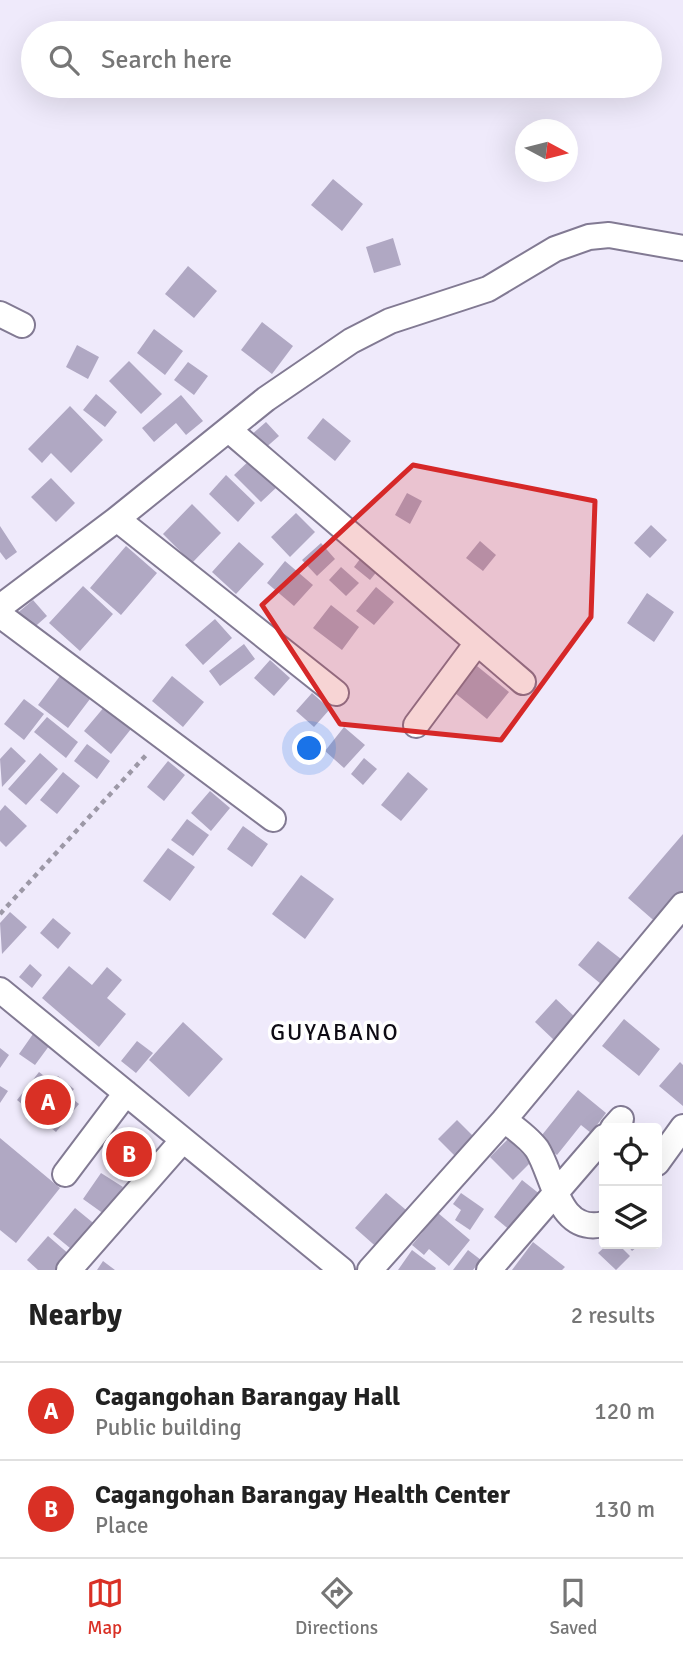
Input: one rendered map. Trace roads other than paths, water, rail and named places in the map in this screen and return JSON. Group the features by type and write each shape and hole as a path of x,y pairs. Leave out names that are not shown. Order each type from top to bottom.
{"street":[{"path":"0,607 117,519 266,399 351,341 390,321 488,289 555,249 589,237 609,235 683,248"},
{"path":"0,314 22,326"},
{"path":"229,430 523,682"},
{"path":"117,519 336,693"},
{"path":"0,615 273,820"},
{"path":"416,725 477,643"},
{"path":"370,1270 503,1120 683,905"},
{"path":"0,990 342,1270"},
{"path":"65,1174 127,1093"},
{"path":"503,1120 525,1136 538,1151 555,1192 573,1218 593,1226 599,1225"},
{"path":"662,1156 683,1127"},
{"path":"69,1270 183,1140"},
{"path":"489,1270 599,1143"}],"place":[{"name":"Cagangohan Barangay Hall","path":"48,1102"},
{"name":"Cagangohan Barangay Health Center","path":"129,1154"}],"district":[{"name":"GUYABANO","path":"335,1032"}]}
